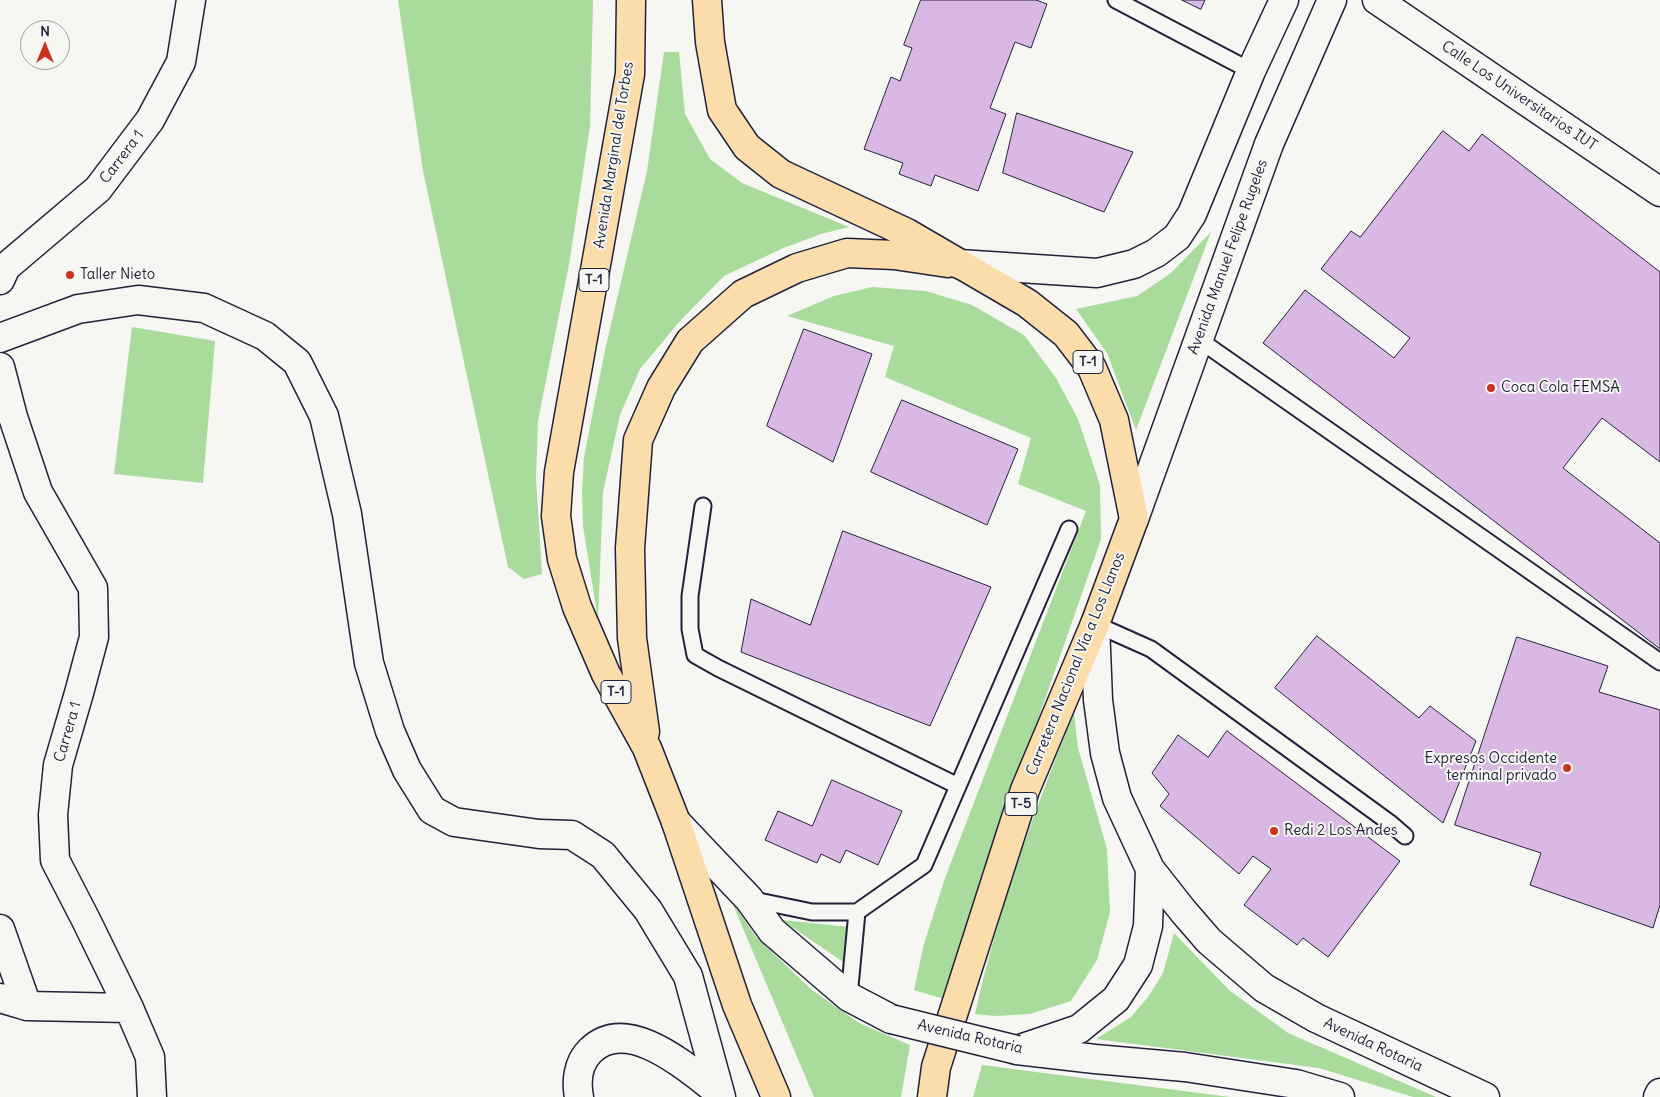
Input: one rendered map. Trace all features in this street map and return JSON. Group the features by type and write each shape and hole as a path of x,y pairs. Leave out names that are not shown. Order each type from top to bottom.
{"highway":[{"name":"Avenida Marginal del Torbes","path":"631,0 630,74 559,472 556,516 562,559 578,607 606,674 648,748 676,822"},
{"name":"T-1","path":"707,0 710,42 722,110 747,148 781,174 907,233 1027,304 1066,334 1092,368 1114,420 1134,518"},
{"path":"648,748 632,638 631,611 630,548 638,440 661,388 690,341 743,294 797,268 847,253 894,256 959,264"},
{"name":"Carretera Nacional Vía a Los Llanos","path":"932,1097 936,1067 1025,790 1095,624 1134,518"},
{"path":"676,822 737,1004 776,1097"}],"street":[{"name":"Carrera 1","path":"0,280 6,268 98,189 150,120 181,62 191,0"},
{"path":"959,264 1097,273 1134,264 1156,253 1177,237 1192,214 1251,71 1284,0"},
{"name":"Avenida Manuel Felipe Rugeles","path":"1134,518 1269,144 1332,0"},
{"name":"Calle Los Universitarios IUT","path":"1377,0 1660,192"},
{"path":"0,338 78,309 138,300 204,308 265,336 297,362 324,416 347,514 369,664 390,731 407,770 432,810 454,822 539,834 572,835 603,855 648,910 688,976 721,1095"},
{"name":"Carrera 1","path":"0,367 13,416 38,492 93,588 94,637 58,764 53,815 55,860 129,1008 150,1057 152,1097"},
{"name":"Avenida Rotaria","path":"1095,624 1098,700 1105,752 1117,798 1150,869 1209,941 1264,988 1316,1018 1485,1097"},
{"name":"Avenida Rotaria","path":"676,822 749,899 772,931 849,997 890,1019 1017,1050 1095,1060 1185,1067 1296,1084 1340,1097"},
{"path":"1017,1050 1079,1028 1116,999 1138,965 1148,926 1150,869"},
{"path":"0,929 27,1006"},
{"path":"0,998 27,1006 129,1008"},
{"path":"579,1097 581,1064 586,1055 594,1046 605,1041 624,1038 642,1042 659,1050 721,1095"},
{"path":"1658,1097 1660,1093"}],"lane":[{"path":"1116,0 1251,71"},
{"path":"1198,339 1660,662"},
{"path":"703,506 690,596 690,629 695,655 958,786"},
{"path":"749,899 812,912 857,912 924,865 1069,529"},
{"path":"1095,624 1151,649 1382,817 1405,836"},
{"path":"849,997 857,912"}],"green space":[{"path":"398,0 593,0 590,126 570,259 538,421 536,479 542,574 524,579 508,567 423,171"},
{"path":"664,52 679,52 685,114 710,159 742,183 849,227 821,234 781,249 724,276 680,321 640,369 620,415 603,492 598,620 583,526 582,491 584,457 605,350 647,171"},
{"path":"1211,232 1136,430 1107,353 1076,309 1137,296 1171,273"},
{"path":"872,287 926,291 972,305 1024,335 1056,378 1078,419 1100,485 1101,539 1008,805 944,999 914,990 924,944 945,878 1086,511 1018,484 1031,438 885,377 894,346 787,316 834,296"},
{"path":"132,327 215,341 203,483 114,474"},
{"path":"1074,713 1078,748 1107,849 1110,912 1097,960 1071,1001 1030,1014 996,1016 975,1014 995,937 1018,862"},
{"path":"731,900 756,937 812,990 859,1023 910,1045 901,1097 814,1097"},
{"path":"782,920 850,927 846,964"},
{"path":"1174,933 1229,990 1288,1033 1436,1097 1413,1097 1319,1068 1096,1039 1131,1017 1148,997 1163,973"},
{"path":"982,1065 1230,1097 973,1097"}],"building":[{"path":"921,0 1036,0 1047,4 1031,48 1015,42 990,108 1006,114 978,191 935,175 931,186 899,174 903,163 864,149 891,77 900,81 912,48 904,45"},
{"path":"1182,0 1205,0 1201,9"},
{"path":"1017,113 1133,152 1104,212 1003,173"},
{"name":"Coca Cola FEMSA","path":"1443,131 1469,151 1482,134 1660,272 1660,462 1602,418 1563,468 1660,543 1660,649 1263,343 1305,290 1394,358 1410,338 1321,269 1351,231 1360,237"},
{"path":"804,329 872,354 833,462 767,426"},
{"path":"902,400 1018,449 987,525 871,472"},
{"path":"843,531 991,587 930,726 741,652 751,599 810,625"},
{"path":"1317,636 1419,718 1430,706 1476,741 1443,823 1275,688"},
{"name":"Expresos Occidente terminal privado","path":"1517,637 1608,666 1599,692 1660,710 1660,905 1653,928 1530,885 1541,853 1455,825"},
{"name":"Redi 2 Los Andes","path":"1227,731 1400,861 1328,957 1303,938 1297,945 1244,905 1271,869 1253,856 1239,874 1160,806 1169,794 1152,773 1178,735 1208,757"},
{"path":"832,780 902,811 878,865 846,850 840,863 821,854 817,863 765,840 778,811 812,826"}],"place":[{"name":"Taller Nieto","path":"70,275"},
{"name":"Coca Cola FEMSA","path":"1491,388"},
{"name":"Expresos Occidente terminal privado","path":"1567,768"},
{"name":"Redi 2 Los Andes","path":"1274,831"}]}
